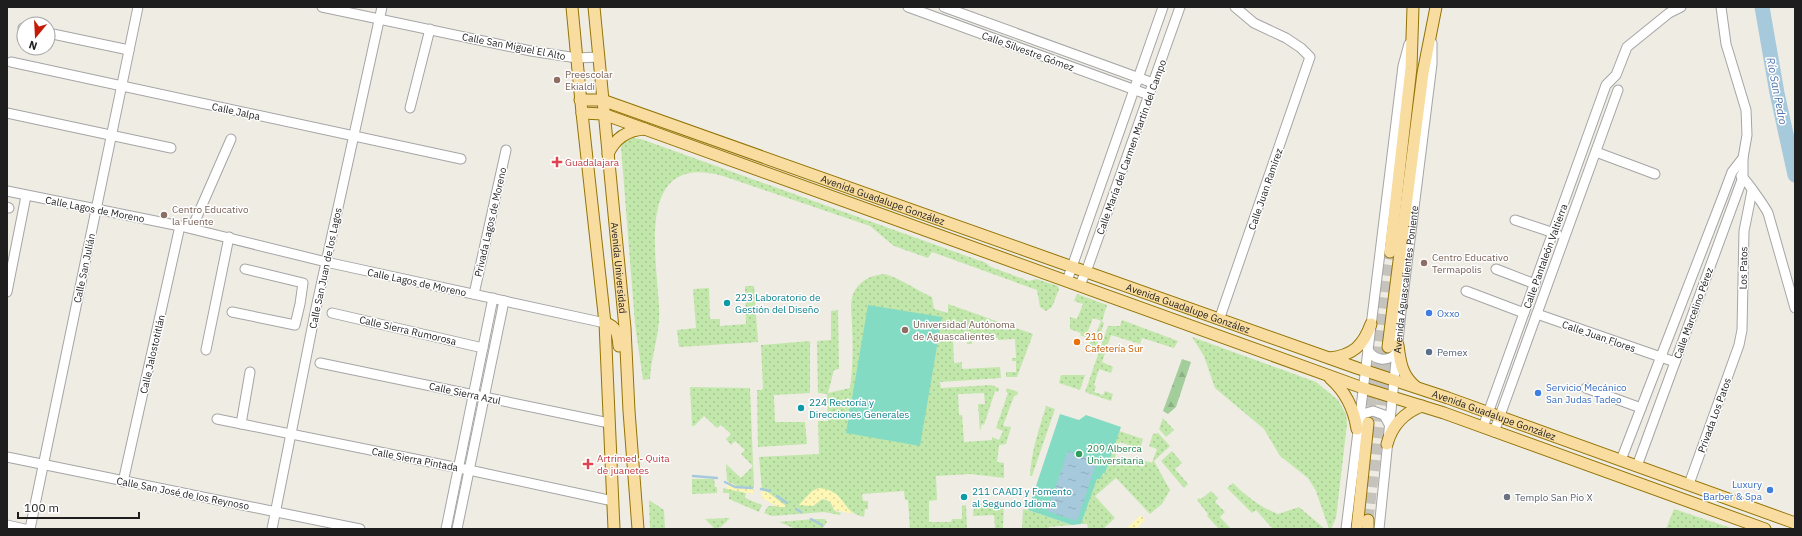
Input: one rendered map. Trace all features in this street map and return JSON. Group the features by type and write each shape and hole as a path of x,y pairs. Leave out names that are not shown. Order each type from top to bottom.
{"main road":[{"name":"Avenida Universidad","path":"572,7 580,100 604,323 614,529"},
{"name":"Avenida Universidad","path":"594,7 603,114 625,328 629,411 638,529"},
{"name":"Avenida Aguascalientes Poniente","path":"1390,252 1411,68 1413,7"},
{"name":"Avenida Aguascalientes Poniente","path":"1394,348 1423,73 1433,30 1436,7"},
{"name":"Avenida Guadalupe González","path":"580,100 602,100 1219,320 1689,484 1795,523"},
{"name":"Avenida Guadalupe González","path":"582,113 603,114 1363,388 1483,427 1765,529"},
{"path":"608,154 614,144 623,135 634,130 645,129"},
{"path":"683,143 689,131"},
{"path":"604,323 614,327 618,334 622,396 629,411"},
{"path":"1328,358 1344,355 1356,348 1366,338 1371,324"},
{"path":"1394,348 1403,371 1412,384 1418,389"},
{"path":"1327,375 1339,387 1361,424"},
{"path":"1387,444 1392,431 1400,419 1410,411 1422,406"},
{"name":"Avenida Aguascalientes Poniente","path":"1357,529 1361,424"}],"street":[{"name":"Calle San Julián","path":"30,529 138,7"},
{"name":"Calle San Miguel El Alto","path":"322,7 530,51 577,58 599,57"},
{"name":"Calle San Juan de los Lagos","path":"272,529 292,434 318,296 382,7"},
{"name":"Calle Silvestre Gómez","path":"908,7 1149,95"},
{"name":"Calle Silvestre Gómez","path":"944,7 1153,83"},
{"name":"Calle María del Carmen Martín del Campo","path":"1067,281 1163,7"},
{"name":"Calle María del Carmen Martín del Campo","path":"1079,286 1086,272 1180,7"},
{"name":"Calle Juan Ramírez","path":"1219,320 1310,57 1301,48 1286,38 1254,23 1235,7"},
{"path":"1618,90 1606,85 1616,75 1627,48 1669,14 1681,7"},
{"name":"Calle Marcelino Pérez","path":"1636,466 1743,177 1743,158 1748,135 1746,110 1726,44 1721,7"},
{"path":"410,108 430,29"},
{"path":"56,35 129,50"},
{"name":"Avenida Aguascalientes Poniente","path":"1346,529 1361,424 1364,371 1403,66 1411,37"},
{"path":"1049,59 1053,47"},
{"name":"Calle Jalpa","path":"11,62 461,159"},
{"path":"1616,75 1618,90"},
{"name":"Calle Pantaleón Valtierra","path":"1483,427 1606,85"},
{"name":"Calle Pantaleón Valtierra","path":"1494,432 1618,90"},
{"path":"7,113 171,148"},
{"path":"192,228 230,139"},
{"name":"Privada Lagos de Moreno","path":"474,294 506,150"},
{"path":"1596,152 1655,174"},
{"name":"Calle Marcelino Pérez","path":"1621,460 1732,172 1743,158"},
{"path":"1732,172 1743,177 1768,213 1795,308"},
{"name":"Los Patos","path":"1739,345 1742,330 1744,231 1752,191"},
{"name":"Calle Lagos de Moreno","path":"7,192 192,228 326,262 604,323"},
{"path":"7,292 26,196"},
{"path":"1515,220 1565,237"},
{"name":"Calle Jalostotitlán","path":"123,482 180,226"},
{"path":"206,350 230,237"},
{"path":"232,312 295,324 303,283 245,269"},
{"path":"1496,269 1535,284"},
{"path":"1466,291 1524,313"},
{"path":"302,292 318,296"},
{"path":"446,529 484,348 492,298"},
{"path":"457,529 504,301"},
{"path":"300,304 316,308"},
{"name":"Calle Sierra Rumorosa","path":"332,313 484,348"},
{"name":"Calle Juan Flores","path":"1537,314 1675,362"},
{"name":"Privada Los Patos","path":"1689,484 1739,345"},
{"path":"1367,348 1374,357 1382,360 1391,358 1394,348"},
{"name":"Avenida Aguascalientes Poniente","path":"1379,529 1394,381 1394,348"},
{"name":"Calle Sierra Azul","path":"320,363 609,423"},
{"path":"241,424 250,372"},
{"path":"1586,388 1641,408"},
{"path":"1361,424 1366,412 1377,412 1386,418 1389,426"},
{"name":"Calle Sierra Pintada","path":"217,419 613,501"},
{"name":"Calle San José de los Reynoso","path":"7,457 123,482 360,529"},
{"path":"7,525 25,529"}],"green space":[{"path":"633,138 641,139 986,263 991,267 1029,281 1036,279 1058,286 1059,289 1052,307 1046,311 1040,307 1037,290 932,252 928,258 894,246 870,226 723,176 695,172 675,179 663,193 657,213 655,237 659,325 650,379 643,380 635,324 621,147 626,140"},
{"path":"885,274 932,297 934,309 948,313 948,304 1033,334 1017,377 1006,377 1006,372 1016,372 1016,361 1012,361 1012,358 1016,358 1015,339 976,339 976,341 972,341 972,344 967,344 967,340 953,341 954,363 962,362 962,369 1000,367 1001,378 940,382 941,388 991,385 999,388 998,392 995,391 984,425 982,424 980,431 978,404 985,404 984,393 958,394 959,415 962,415 964,442 992,440 992,437 999,440 1003,431 996,428 1008,393 1006,392 1007,388 1018,392 1017,395 1014,396 1003,426 1011,427 1006,444 999,445 997,462 1004,463 1004,478 971,474 936,476 937,500 929,501 929,522 951,522 952,519 962,519 962,506 966,505 967,529 910,529 908,500 905,500 904,491 862,494 863,501 868,501 868,509 865,509 864,517 855,514 848,509 837,494 823,490 816,490 804,499 804,505 813,506 822,499 827,500 835,511 841,513 840,515 824,512 772,516 764,513 768,506 786,506 766,491 762,490 759,457 819,454 818,421 828,421 827,394 818,393 817,341 831,340 831,311 838,310 839,369 834,370 828,393 850,388 853,342 851,305 854,292 864,280"},
{"path":"745,286 754,286 758,342 679,347 677,330 696,328 693,289 709,288 710,319 720,319 720,326 746,324"},
{"path":"1077,294 1107,305 1102,321 1093,318 1088,331 1096,334 1101,321 1104,323 1096,347 1089,345 1091,339 1070,329 1070,317 1077,319 1083,304 1074,301"},
{"path":"868,305 942,317 920,446 846,433"},
{"path":"1122,320 1178,341 1174,348 1142,338 1140,344 1111,335 1102,362 1113,367 1111,373 1099,369 1094,385 1096,386 1094,392 1103,395 1105,391 1113,394 1111,401 1085,392 1108,326 1120,326"},
{"path":"1192,337 1316,382 1338,400 1346,414 1347,424 1336,518 1331,529 1329,529 1316,491 1308,478 1280,456 1264,429 1215,388 1204,356"},
{"path":"810,341 810,393 774,395 775,422 805,422 807,444 758,447 757,390 762,390 763,388 761,345"},
{"path":"1182,359 1191,362 1176,407 1168,414 1163,411"},
{"path":"1061,375 1085,375 1080,390 1059,383"},
{"path":"690,387 750,388 754,488 737,486 727,481 726,464 741,478 753,466 741,454 745,450 735,441 731,445 726,439 731,434 721,425 717,428 704,416 694,426 692,426"},
{"path":"1046,406 1055,409 1032,476 1030,476 1034,449"},
{"name":"209 Alberca Universitaria","path":"1060,414 1079,420 1086,415 1121,427 1105,473 1103,473 1100,479 1097,479 1081,524 1072,525 1028,510"},
{"path":"1163,418 1174,430 1166,437 1159,429"},
{"path":"1119,431 1143,439 1140,449 1120,442 1115,457 1143,467 1145,461 1152,463 1157,449 1149,446 1153,434 1158,433 1170,446 1154,461 1170,490 1162,504 1150,514 1116,478 1095,496 1115,518 1103,529 1088,529 1087,524 1081,524 1097,478 1105,473"},
{"path":"1172,451 1182,463 1175,469 1188,484 1184,488 1161,461"},
{"path":"692,479 714,479 715,487 717,487 717,493 692,494"},
{"path":"1233,483 1254,501 1278,514 1299,507 1325,529 1273,529 1256,510 1252,513 1227,488"},
{"path":"723,488 746,493 745,498 762,505 759,512 729,499 729,493 723,493"},
{"path":"1211,491 1218,498 1215,502 1225,512 1220,517 1231,529 1219,529 1207,516 1208,514 1197,500 1199,498 1201,499"},
{"path":"649,500 664,510 665,529 650,529"},
{"path":"1004,503 1003,529 995,529 994,515 973,516 974,507 977,507 977,504"},
{"path":"1023,509 1072,525 1049,527 1048,529 1022,529"},
{"path":"1674,509 1734,529 1666,529"},
{"path":"730,518 721,527 715,529 705,519"},
{"path":"825,519 827,522 822,529 796,529 779,522"}],"sand":[{"path":"727,481 737,486 754,488 753,494 727,489"},
{"path":"819,488 831,491 839,497 853,514 834,510 830,502 822,499 813,506 799,505 812,491"},
{"path":"762,490 766,491 787,507 778,507 761,497"},
{"path":"1141,515 1145,520 1136,529 1126,529"}],"water":[{"path":"1068,451 1097,461 1077,521 1047,511"}],"waterway":[{"name":"Río San Pedro","path":"1762,7 1777,93 1795,175"},
{"path":"693,476 717,478"},
{"path":"725,482 735,487 752,488"},
{"path":"761,489 770,491"},
{"path":"777,496 787,503"},
{"path":"796,509 801,512"},
{"path":"811,519 822,525"}],"tunnel":[{"path":"1368,423 1390,252"},
{"path":"1368,520 1388,347"}],"place":[{"name":"Preescolar Ekialdi","path":"557,80"},
{"name":"Guadalajara","path":"557,162"},
{"name":"Centro Educativo la Fuente","path":"164,215"},
{"name":"Centro Educativo Termapolis","path":"1424,263"},
{"name":"223 Laboratorio de Gestión del Diseño","path":"727,303"},
{"name":"Oxxo","path":"1429,313"},
{"name":"Universidad Autónoma de Aguascalientes","path":"905,330"},
{"name":"210 Cafetería Sur","path":"1077,342"},
{"name":"Pemex","path":"1429,352"},
{"name":"Servicio Mecánico San Judas Tadeo","path":"1538,393"},
{"name":"224 Rectoría y Direcciones Generales","path":"801,408"},
{"name":"209 Alberca Universitaria","path":"1079,454"},
{"name":"Artrimed - Quita de juanetes","path":"588,464"},
{"name":"Luxury Barber & Spa","path":"1770,490"},
{"name":"211 CAADI y Fomento al Segundo Idioma","path":"964,497"},
{"name":"Templo San Pío X","path":"1507,497"}]}
